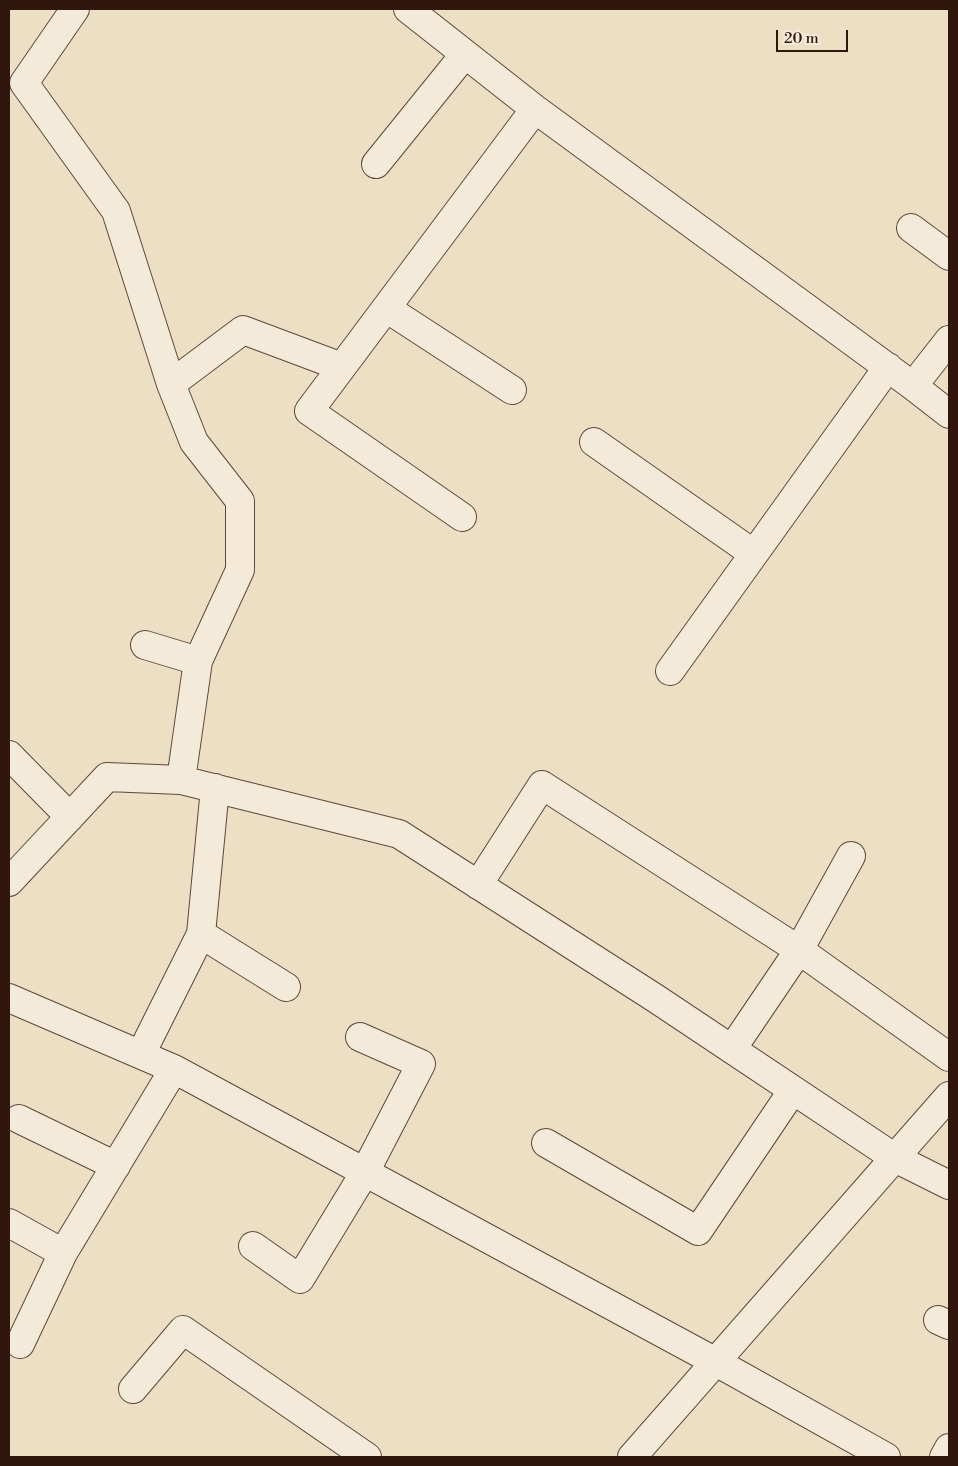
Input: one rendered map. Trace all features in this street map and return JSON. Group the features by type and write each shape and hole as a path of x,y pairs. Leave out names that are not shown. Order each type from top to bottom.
{"street":[{"path":"75,9 24,83 116,211 171,384 194,442 240,501 240,570 198,661 181,780"},
{"path":"408,9 535,109 949,414"},
{"path":"376,164 465,54"},
{"path":"462,517 310,411 535,109"},
{"path":"911,228 949,256"},
{"path":"386,308 512,390"},
{"path":"171,384 243,330 342,367"},
{"path":"913,386 949,340"},
{"path":"670,671 888,368"},
{"path":"594,442 754,554"},
{"path":"145,645 198,661"},
{"path":"9,755 70,817"},
{"path":"9,882 107,777 181,780 399,834 732,1049 895,1158 949,1186"},
{"path":"478,885 542,785 799,950 949,1057"},
{"path":"141,1054 201,934 215,788"},
{"path":"732,1049 799,950 851,856"},
{"path":"201,934 286,986"},
{"path":"9,998 174,1069 716,1362 886,1457"},
{"path":"253,1246 300,1279 365,1172 420,1064 360,1037"},
{"path":"20,1344 63,1253 174,1069"},
{"path":"546,1143 698,1232 793,1090"},
{"path":"632,1457 949,1096"},
{"path":"19,1119 116,1166"},
{"path":"9,1223 63,1253"},
{"path":"133,1389 183,1330 367,1457"},
{"path":"944,1457 949,1448"}]}
